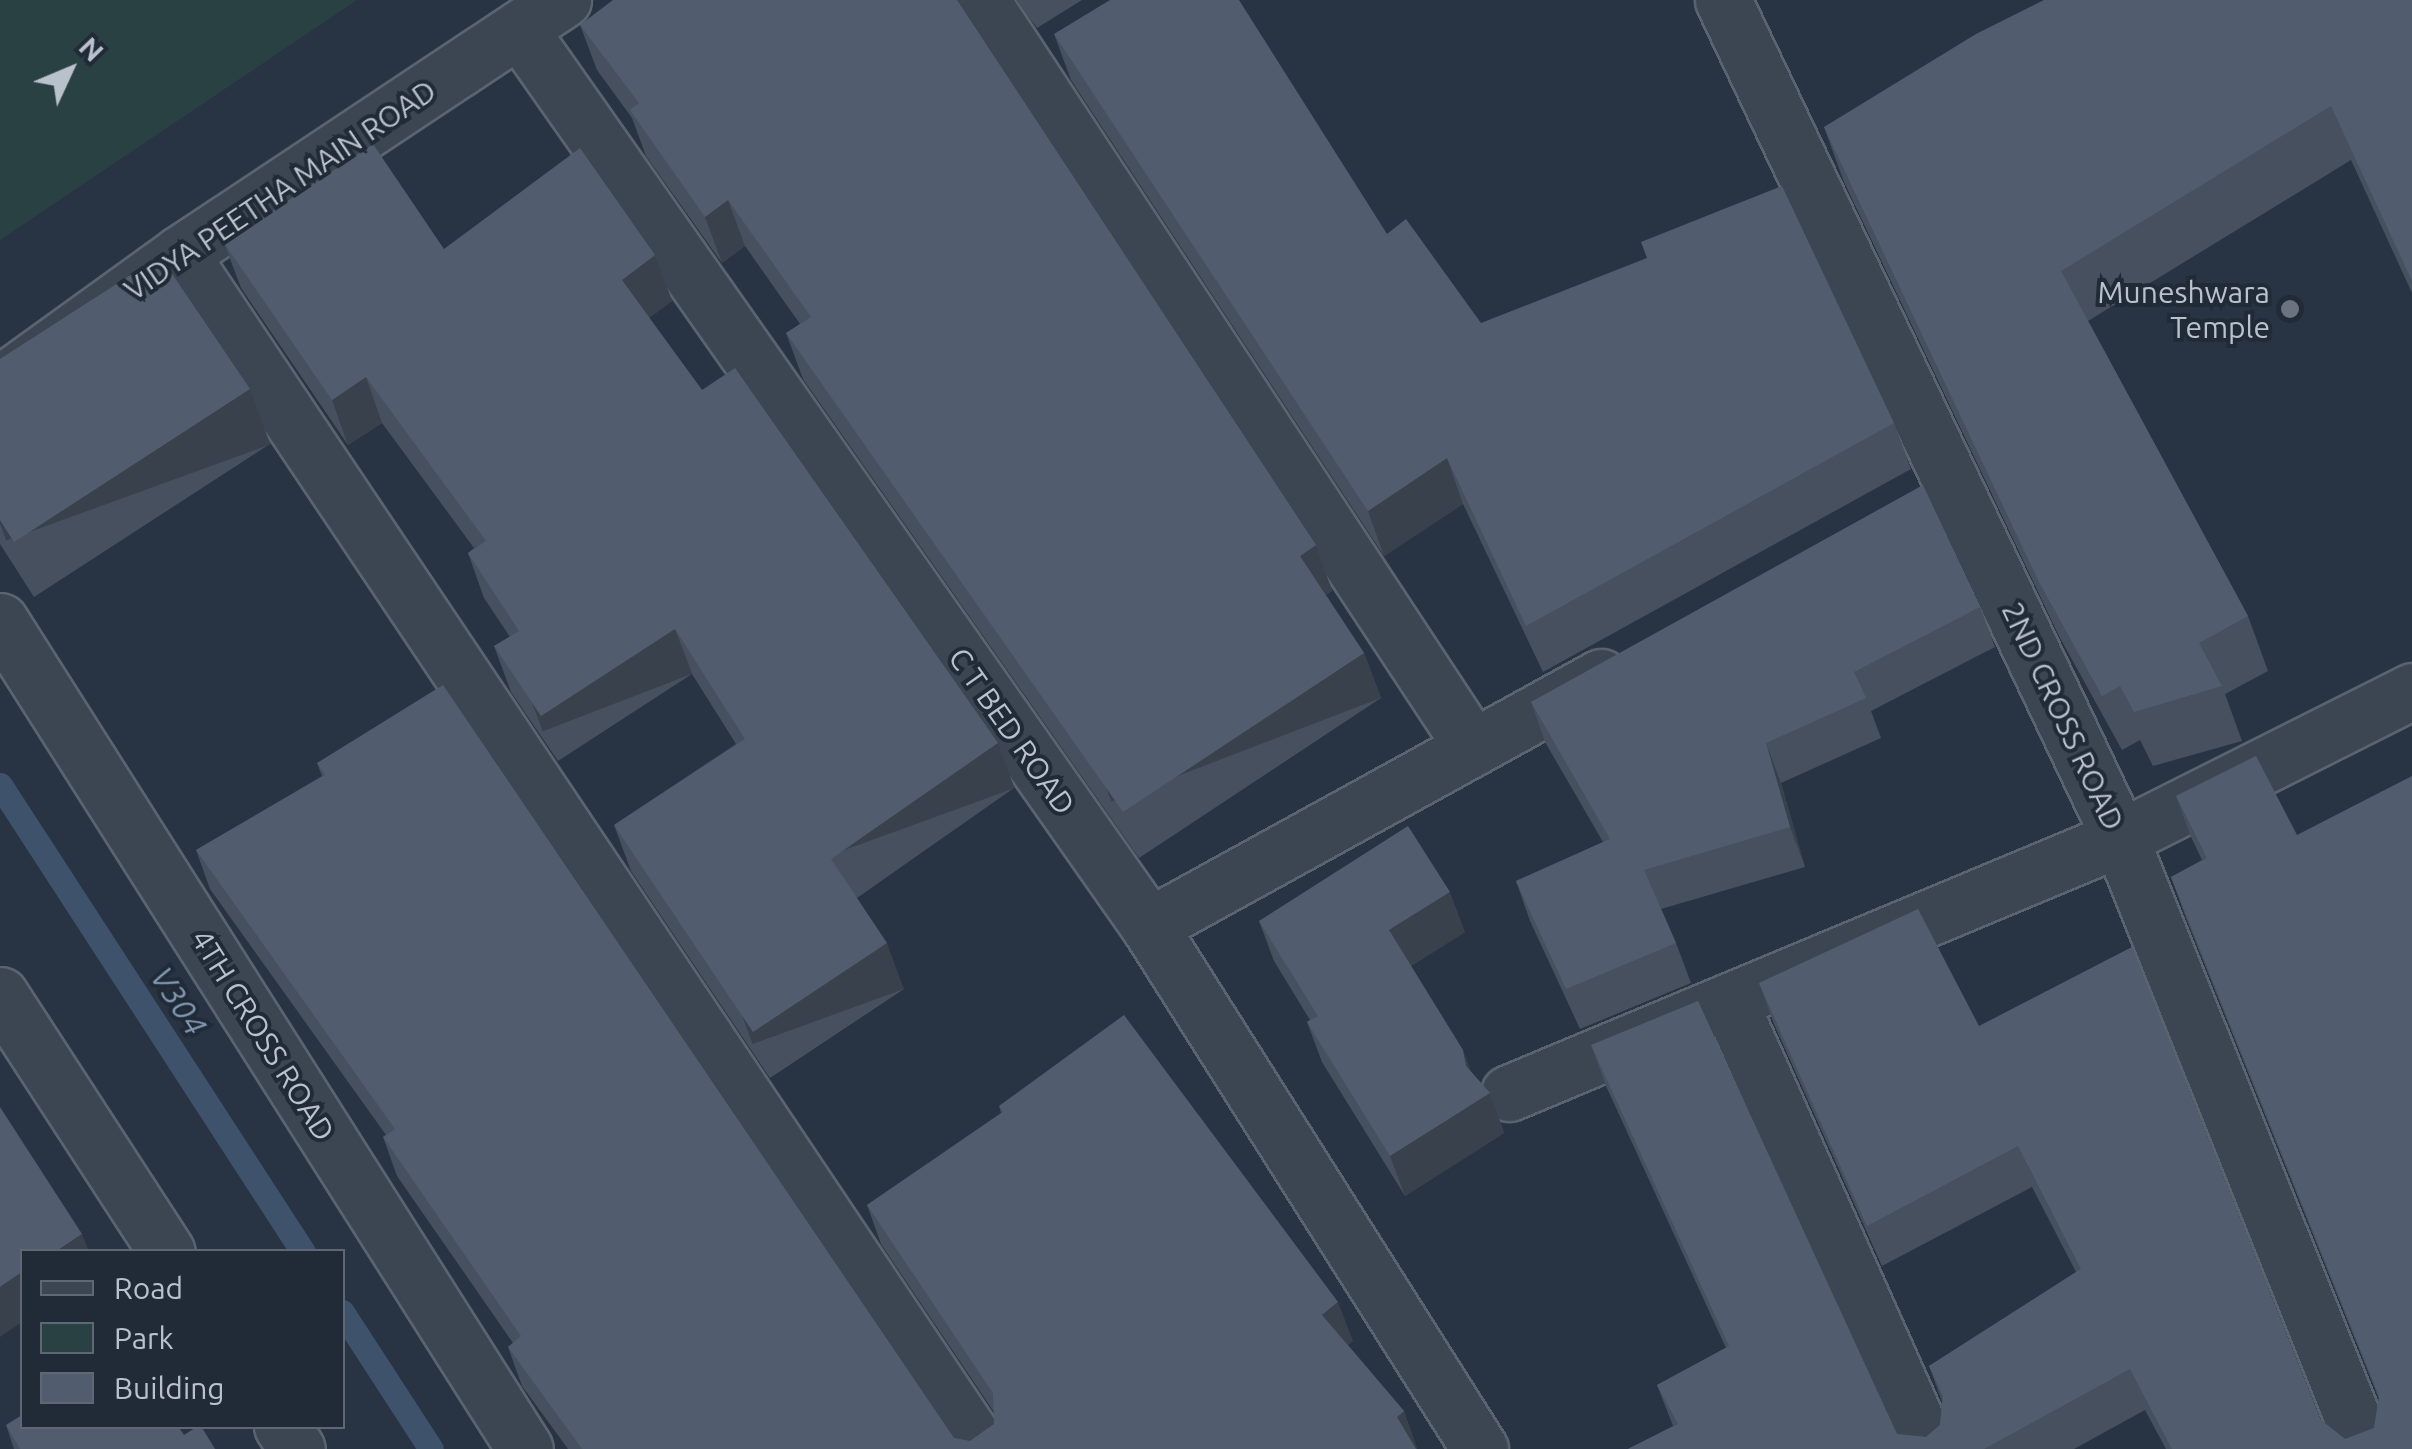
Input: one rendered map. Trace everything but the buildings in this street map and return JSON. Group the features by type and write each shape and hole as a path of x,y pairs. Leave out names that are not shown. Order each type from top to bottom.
{"street":[{"path":"981,0 1032,68 1472,748"},
{"name":"2ND CROSS ROAD","path":"1724,0 2120,838 2365,1449"},
{"name":"VIDYA PEETHA MAIN ROAD","path":"0,384 180,254 541,15"},
{"name":"C T BED ROAD","path":"541,15 1148,926 1480,1449"},
{"path":"1032,68 1079,39"},
{"path":"1796,153 1848,128"},
{"path":"180,254 981,1449"},
{"path":"1902,510 1953,481"},
{"name":"4TH CROSS ROAD","path":"0,621 525,1449"},
{"path":"1148,926 1644,653"},
{"path":"1510,1093 2120,838 2412,691"},
{"path":"0,995 166,1249"},
{"path":"1730,1003 1929,1449"}],"green space":[{"path":"0,0 357,0 0,240"}],"waterway":[{"name":"V304","path":"0,785 301,1249"},
{"name":"V304","path":"345,1317 431,1449"}],"place":[{"name":"Muneshwara Temple","path":"2290,309"}]}
